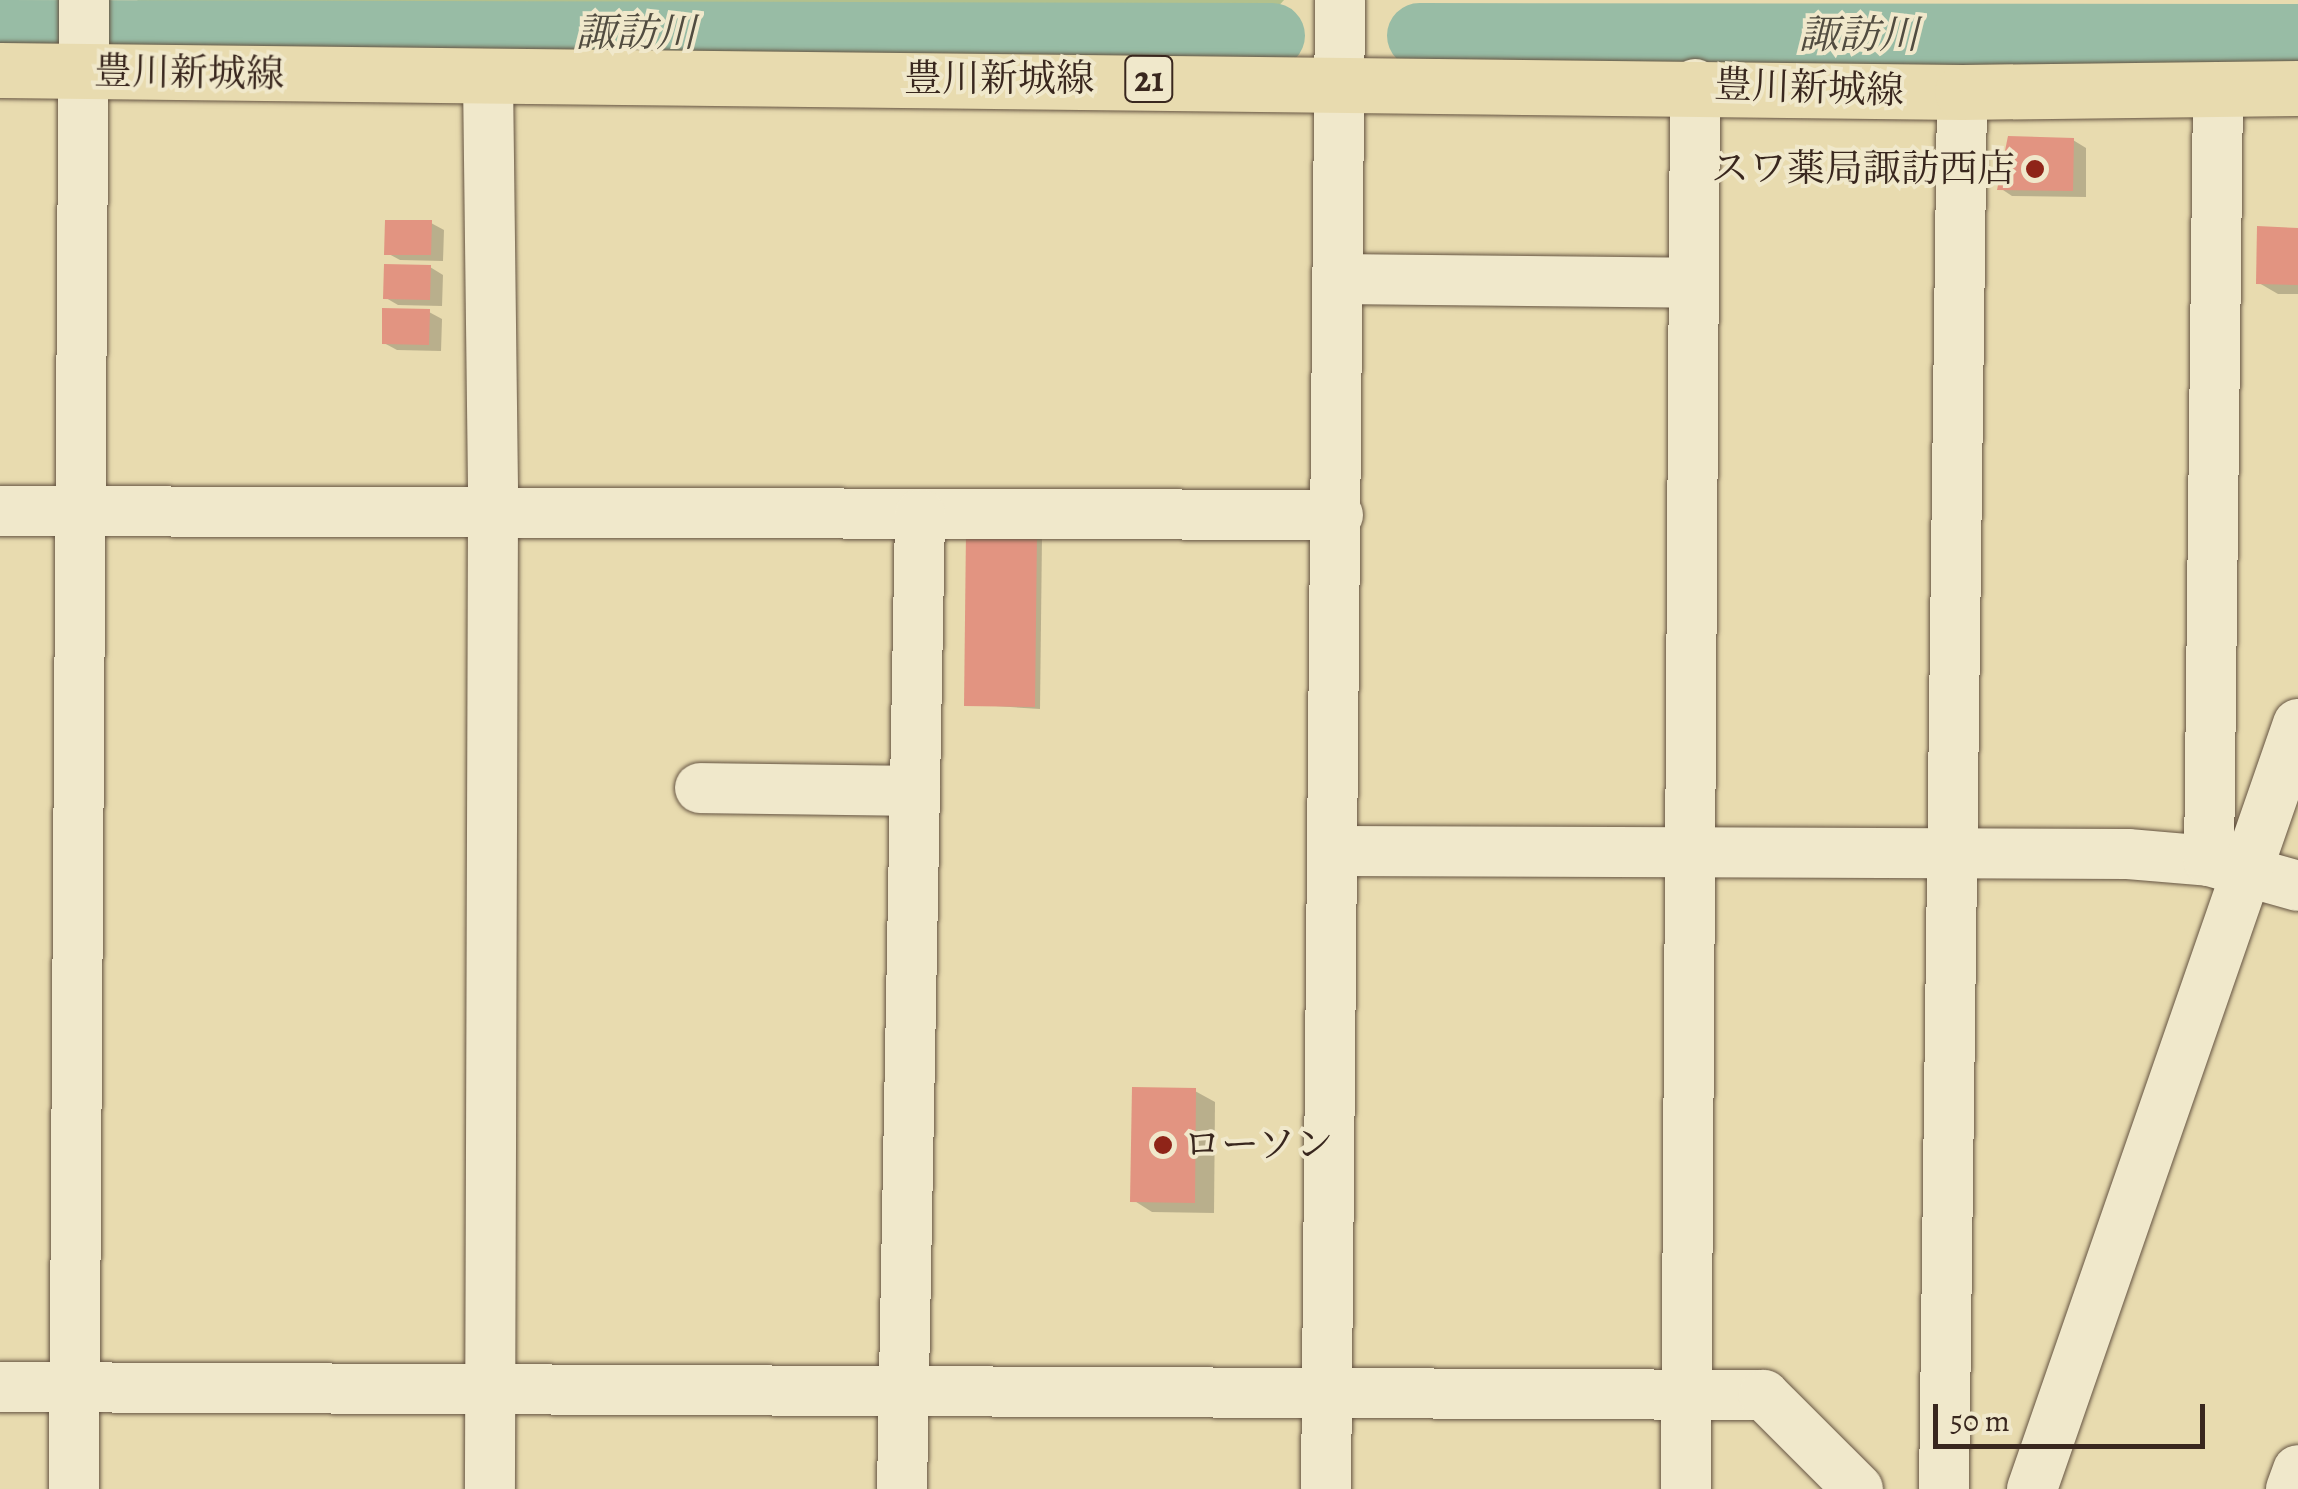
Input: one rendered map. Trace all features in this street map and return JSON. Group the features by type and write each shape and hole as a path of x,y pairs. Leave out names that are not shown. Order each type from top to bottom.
{"main road":[{"name":"豊川新城線","path":"0,70 83,39 488,78 1695,84 1962,92 2298,88"}],"street":[{"path":"1326,1489 1336,851 1340,0"},
{"path":"74,1489 83,39"},
{"path":"488,78 493,512 490,1489"},
{"path":"1686,1489 1695,84"},
{"path":"2218,88 2228,866"},
{"path":"1944,1489 1962,92"},
{"path":"1338,279 1694,283"},
{"path":"0,511 1338,515"},
{"path":"902,1489 920,514"},
{"path":"2032,1489 2228,866 2298,724"},
{"path":"700,788 915,791"},
{"path":"1336,851 2128,854 2228,866 2298,886"},
{"path":"0,1388 490,1392 903,1387 1764,1395 1858,1489"},
{"path":"2292,1489 2298,1470"}],"green space":[{"path":"137,0 1284,0 1264,22 157,22"}],"building":[{"path":"2008,136 2074,138 2073,191 1997,190"},
{"path":"385,220 432,220 431,255 384,255"},
{"path":"2257,226 2298,228 2298,285 2256,284"},
{"path":"384,264 431,265 430,300 383,299"},
{"path":"382,308 430,309 429,345 382,344"},
{"path":"966,531 1037,531 1035,707 964,706"},
{"name":"ローソン","path":"1132,1087 1196,1088 1195,1203 1130,1202"}],"waterway":[{"name":"諏訪川","path":"0,32 1272,35"},
{"name":"諏訪川","path":"1419,35 2298,36"}],"place":[{"name":"スワ薬局諏訪西店","path":"2035,169"},
{"name":"ローソン","path":"1163,1145"}]}
